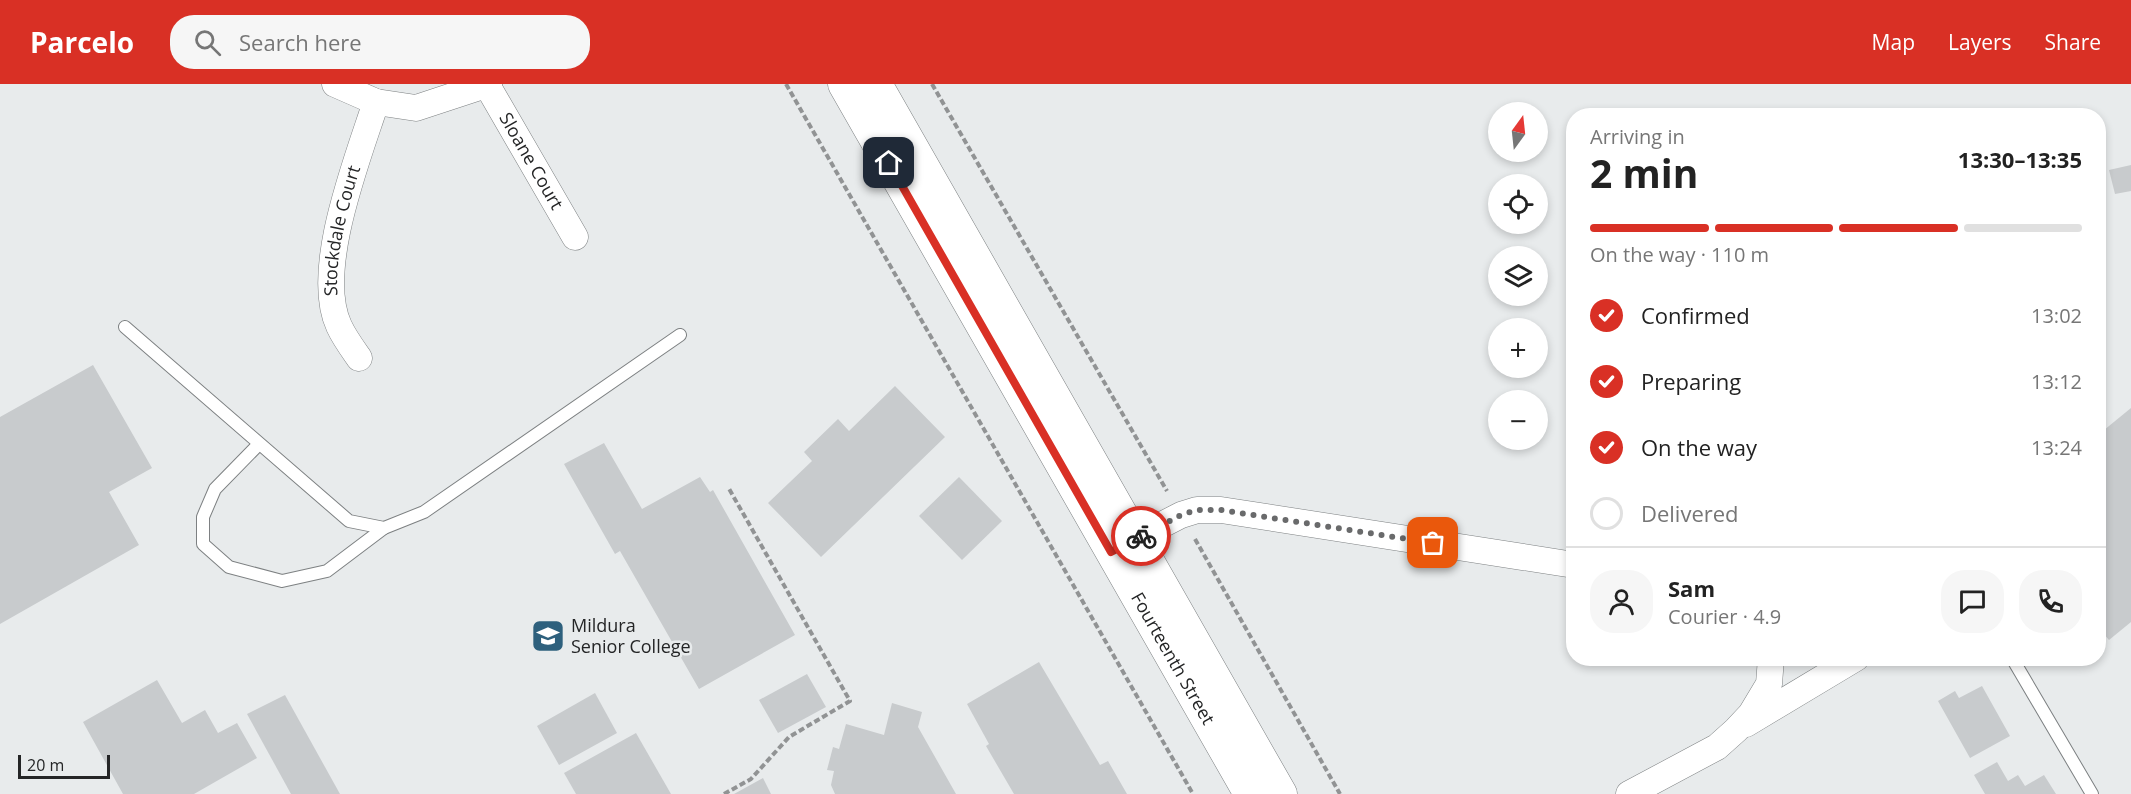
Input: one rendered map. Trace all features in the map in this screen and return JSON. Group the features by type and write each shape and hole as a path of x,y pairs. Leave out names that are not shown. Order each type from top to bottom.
{"street":[{"path":"335,84 376,102 416,108 488,84"},
{"name":"Sloane Court","path":"488,84 575,237"},
{"name":"Fourteenth Street","path":"844,84 1123,545 1281,794"},
{"name":"Fourteenth Street","path":"876,84 1123,545 1250,794"},
{"name":"Stockdale Court","path":"359,358 338,326 331,294 333,260 343,207 376,102"},
{"path":"1123,545 1181,515 1197,510 1221,510 1566,564"},
{"path":"1629,794 1717,747 1736,730 1751,714 1769,684 1770,666"},
{"path":"1736,730 1843,666"}],"lane":[{"path":"124,327 349,521 384,528"},
{"path":"259,444 215,489 203,517 203,544 229,567 282,581 327,571 384,528 424,512 680,335"},
{"path":"2017,666 2092,794"}],"path":[{"path":"786,84 1192,794"},
{"path":"932,84 1340,794"},
{"path":"724,794 751,779 789,737 850,700 728,487"}],"building":[{"path":"2131,165 2131,191 2115,194 2109,170"},
{"path":"93,365 152,468 109,492 139,545 0,624 0,417"},
{"path":"895,386 945,437 821,557 768,503 812,461 804,452 838,419 849,431"},
{"path":"2131,408 2131,622 2109,640 2106,636 2106,428"},
{"path":"604,443 642,509 700,477 710,492 713,490 795,635 699,689 620,551 615,554 564,464"},
{"path":"959,477 1002,521 962,560 919,516"},
{"path":"1039,662 1100,765 1108,761 1127,794 1014,794 986,746 989,744 967,704"},
{"path":"807,674 826,707 778,733 759,700"},
{"path":"157,680 182,723 205,710 218,733 237,723 257,758 194,794 123,794 83,722"},
{"path":"1982,686 2010,736 1970,758 1938,701 1955,691 1959,698"},
{"path":"595,693 617,733 559,765 537,726"},
{"path":"285,695 340,794 291,794 247,714"},
{"path":"892,703 922,712 918,727 956,794 835,794 831,785 834,771 827,770 833,747 839,749 846,724 884,735"},
{"path":"636,733 671,794 576,794 564,773"},
{"path":"1997,762 2008,781 2018,775 2025,786 2044,775 2056,794 1985,794 1974,775"},
{"path":"763,778 771,794 734,794"}],"way so far":[{"path":"1141,536 1181,515 1197,510 1221,510 1433,543"}],"place":[{"name":"Mildura Senior College","path":"548,636"}],"route":[{"path":"889,163 1111,552 1141,536"}]}
